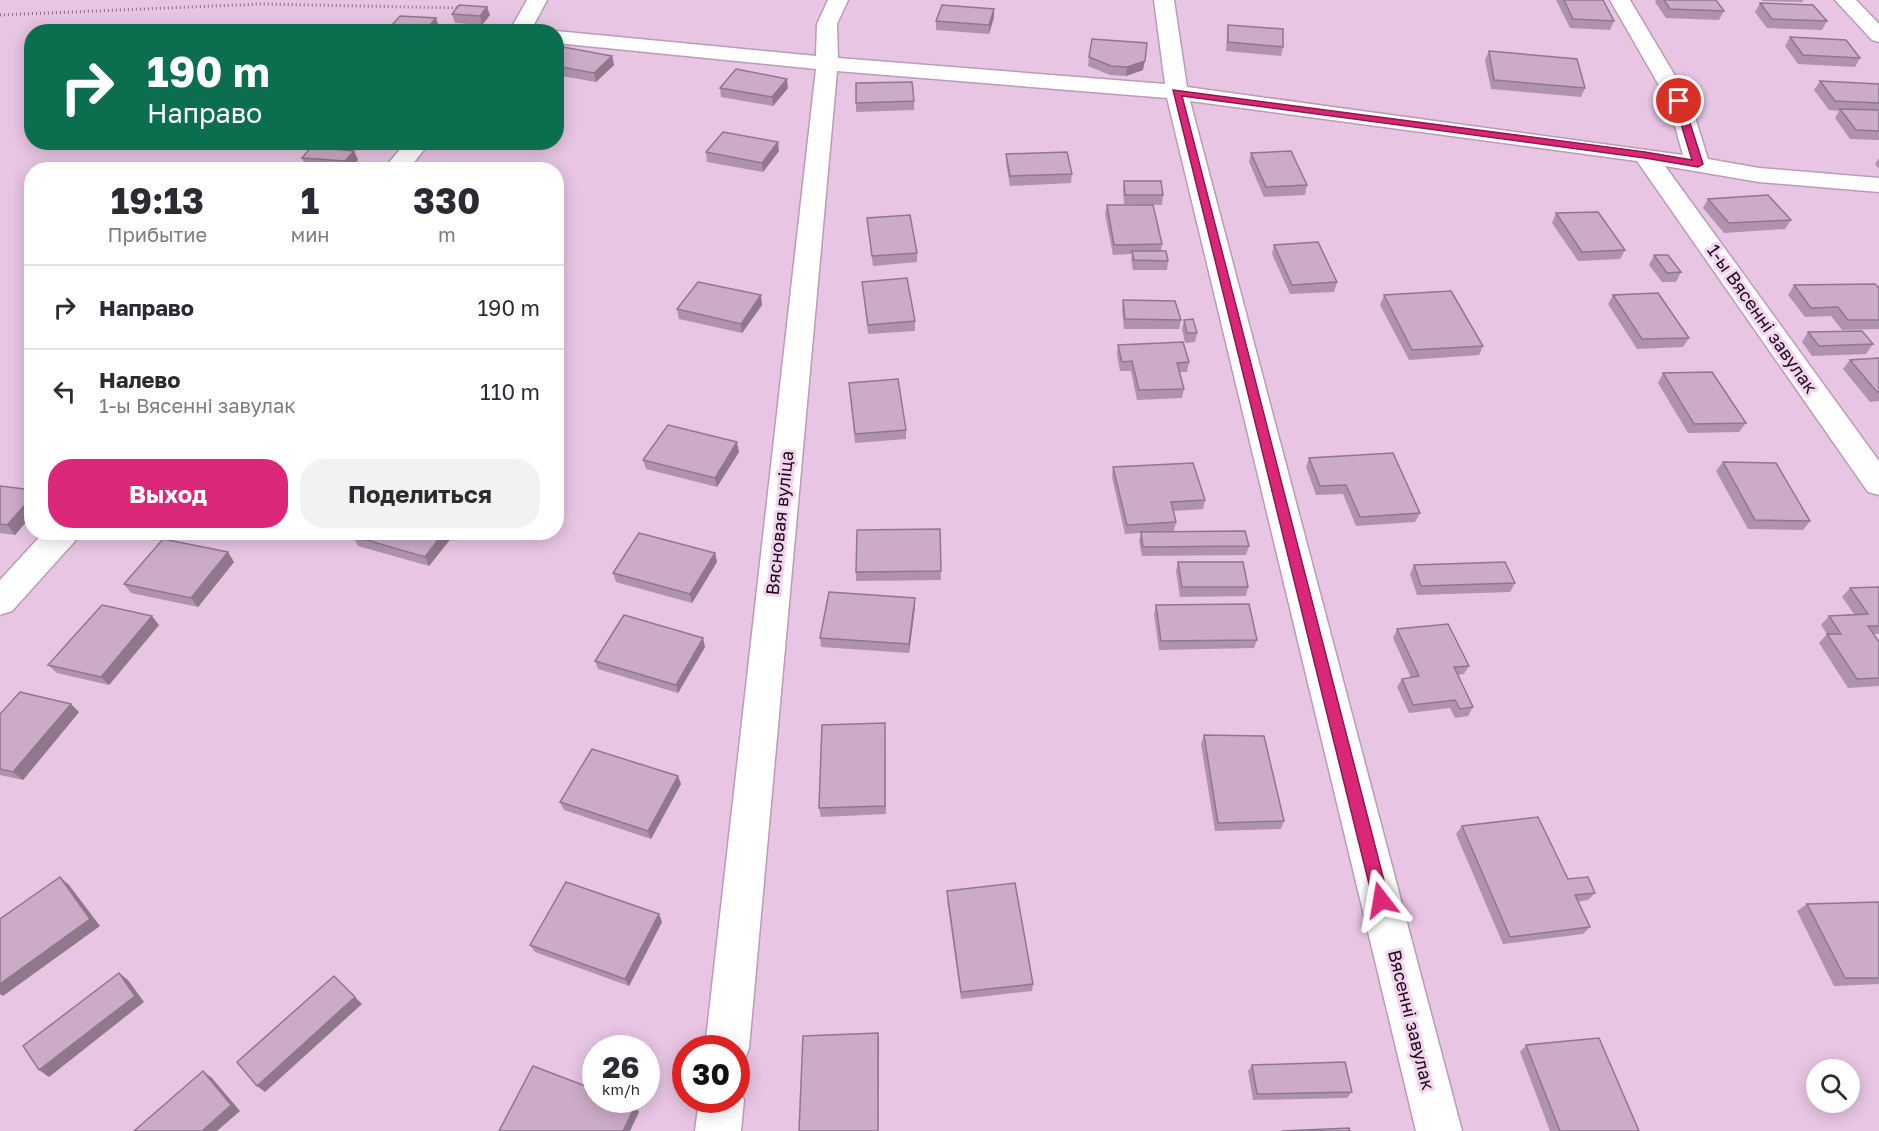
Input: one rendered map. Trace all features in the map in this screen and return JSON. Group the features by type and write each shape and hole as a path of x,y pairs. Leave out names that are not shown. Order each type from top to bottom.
{"street":[{"path":"524,24 537,0"},
{"name":"Вясновая вуліца","path":"728,1035 827,64 827,24 838,0"},
{"name":"Вясенні завулак","path":"1164,0 1177,92 1439,1131"},
{"path":"1620,0 1679,101 1698,164"},
{"path":"1845,0 1879,36"},
{"path":"564,38 827,64 1177,92 1645,155 1759,175 1879,185"},
{"path":"402,162 412,150"},
{"name":"1-ы Вясенні завулак","path":"1645,155 1879,484"},
{"path":"0,602 57,540"},
{"path":"718,1131 720,1113"}],"path":[{"path":"0,15 262,3 461,8"}],"building":[{"path":"1564,0 1603,0 1614,21 1573,19"},
{"path":"1664,0 1716,0 1724,11 1670,9"},
{"path":"1760,3 1813,5 1827,21 1772,19"},
{"path":"459,5 487,7 480,16 452,14"},
{"path":"942,5 994,9 989,25 936,21"},
{"path":"400,16 436,18 431,24 393,24"},
{"path":"1228,25 1283,29 1283,47 1228,42"},
{"path":"1790,37 1846,40 1860,58 1803,55"},
{"path":"1092,39 1147,43 1145,61 1127,67 1111,66 1089,57"},
{"path":"564,47 612,56 594,73 564,67"},
{"path":"1489,51 1577,59 1585,88 1494,80"},
{"path":"736,69 787,79 772,97 720,88"},
{"path":"1820,81 1879,84 1879,103 1835,101"},
{"path":"912,82 914,101 856,103 856,83"},
{"path":"1840,109 1879,110 1879,131 1856,130"},
{"path":"723,132 778,142 762,163 706,152"},
{"path":"309,150 354,151 345,161 302,158"},
{"path":"1291,151 1307,185 1266,187 1251,153"},
{"path":"1067,152 1072,174 1010,176 1006,154"},
{"path":"1124,181 1161,181 1163,195 1125,195"},
{"path":"1768,195 1791,220 1729,223 1708,199"},
{"path":"1107,205 1153,205 1162,244 1114,245"},
{"path":"1598,212 1625,250 1582,252 1556,213"},
{"path":"910,215 917,253 872,256 867,218"},
{"path":"1318,242 1337,282 1292,285 1274,245"},
{"path":"1132,251 1166,251 1168,261 1134,260"},
{"path":"1654,255 1668,255 1681,272 1667,273"},
{"path":"907,278 915,321 868,325 862,282"},
{"path":"698,282 761,295 741,324 677,309"},
{"path":"1875,284 1879,288 1879,320 1848,320 1838,307 1811,308 1794,285"},
{"path":"1451,291 1483,346 1412,350 1384,295"},
{"path":"1658,293 1689,338 1642,339 1613,295"},
{"path":"1123,300 1175,301 1181,320 1125,319"},
{"path":"1193,319 1197,333 1187,333 1184,320"},
{"path":"1862,331 1873,344 1819,346 1808,332"},
{"path":"1183,342 1189,362 1177,363 1184,389 1139,390 1132,361 1122,362 1118,345"},
{"path":"1879,358 1879,392 1877,392 1850,360"},
{"path":"1712,372 1746,423 1694,424 1663,373"},
{"path":"898,379 906,430 855,434 849,383"},
{"path":"668,425 737,442 715,478 643,460"},
{"path":"1393,453 1420,513 1360,517 1346,485 1320,486 1309,458"},
{"path":"1723,462 1776,463 1810,521 1755,520"},
{"path":"1193,463 1205,500 1171,502 1176,522 1127,525 1113,467"},
{"path":"0,486 24,489 24,506 7,525 0,524"},
{"path":"940,529 941,571 856,572 857,530"},
{"path":"1245,531 1249,546 1143,547 1141,532"},
{"path":"639,533 715,553 690,594 613,573"},
{"path":"162,540 228,552 191,598 124,584"},
{"path":"367,540 438,540 425,557"},
{"path":"1178,562 1243,562 1248,587 1182,587"},
{"path":"1505,562 1515,583 1421,586 1414,565"},
{"path":"1879,587 1879,626 1868,626 1879,642 1879,678 1857,679 1827,634 1841,634 1829,616 1868,614 1850,588"},
{"path":"829,592 915,598 909,644 820,638"},
{"path":"1249,604 1257,640 1161,641 1156,605"},
{"path":"102,605 152,616 101,677 48,665"},
{"path":"624,615 703,638 676,685 595,661"},
{"path":"1448,624 1469,666 1454,667 1473,707 1460,709 1455,700 1413,705 1402,679 1419,676 1397,629"},
{"path":"20,692 71,704 13,772 0,769 0,714"},
{"path":"885,723 885,806 819,808 822,725"},
{"path":"1204,735 1264,736 1284,821 1218,823"},
{"path":"592,749 678,776 648,831 560,802"},
{"path":"1538,817 1568,879 1588,877 1595,893 1575,895 1590,927 1510,937 1462,826"},
{"path":"60,877 90,919 0,984 0,919"},
{"path":"566,882 659,914 625,979 530,945"},
{"path":"1015,883 1033,984 961,992 947,891"},
{"path":"1879,902 1879,978 1845,978 1807,904"},
{"path":"119,973 135,996 39,1070 23,1046"},
{"path":"334,976 355,997 257,1086 237,1062"},
{"path":"878,1033 878,1131 799,1131 803,1036"},
{"path":"1599,1038 1639,1131 1560,1131 1526,1045"},
{"path":"1345,1062 1352,1092 1257,1094 1252,1065"},
{"path":"533,1066 582,1085 582,1113 632,1113 623,1131 499,1131"},
{"path":"203,1071 231,1105 202,1131 134,1131"},
{"path":"1349,1128 1350,1131 1282,1131"}],"route":[{"path":"1381,900 1177,92 1698,164 1679,101"}]}
